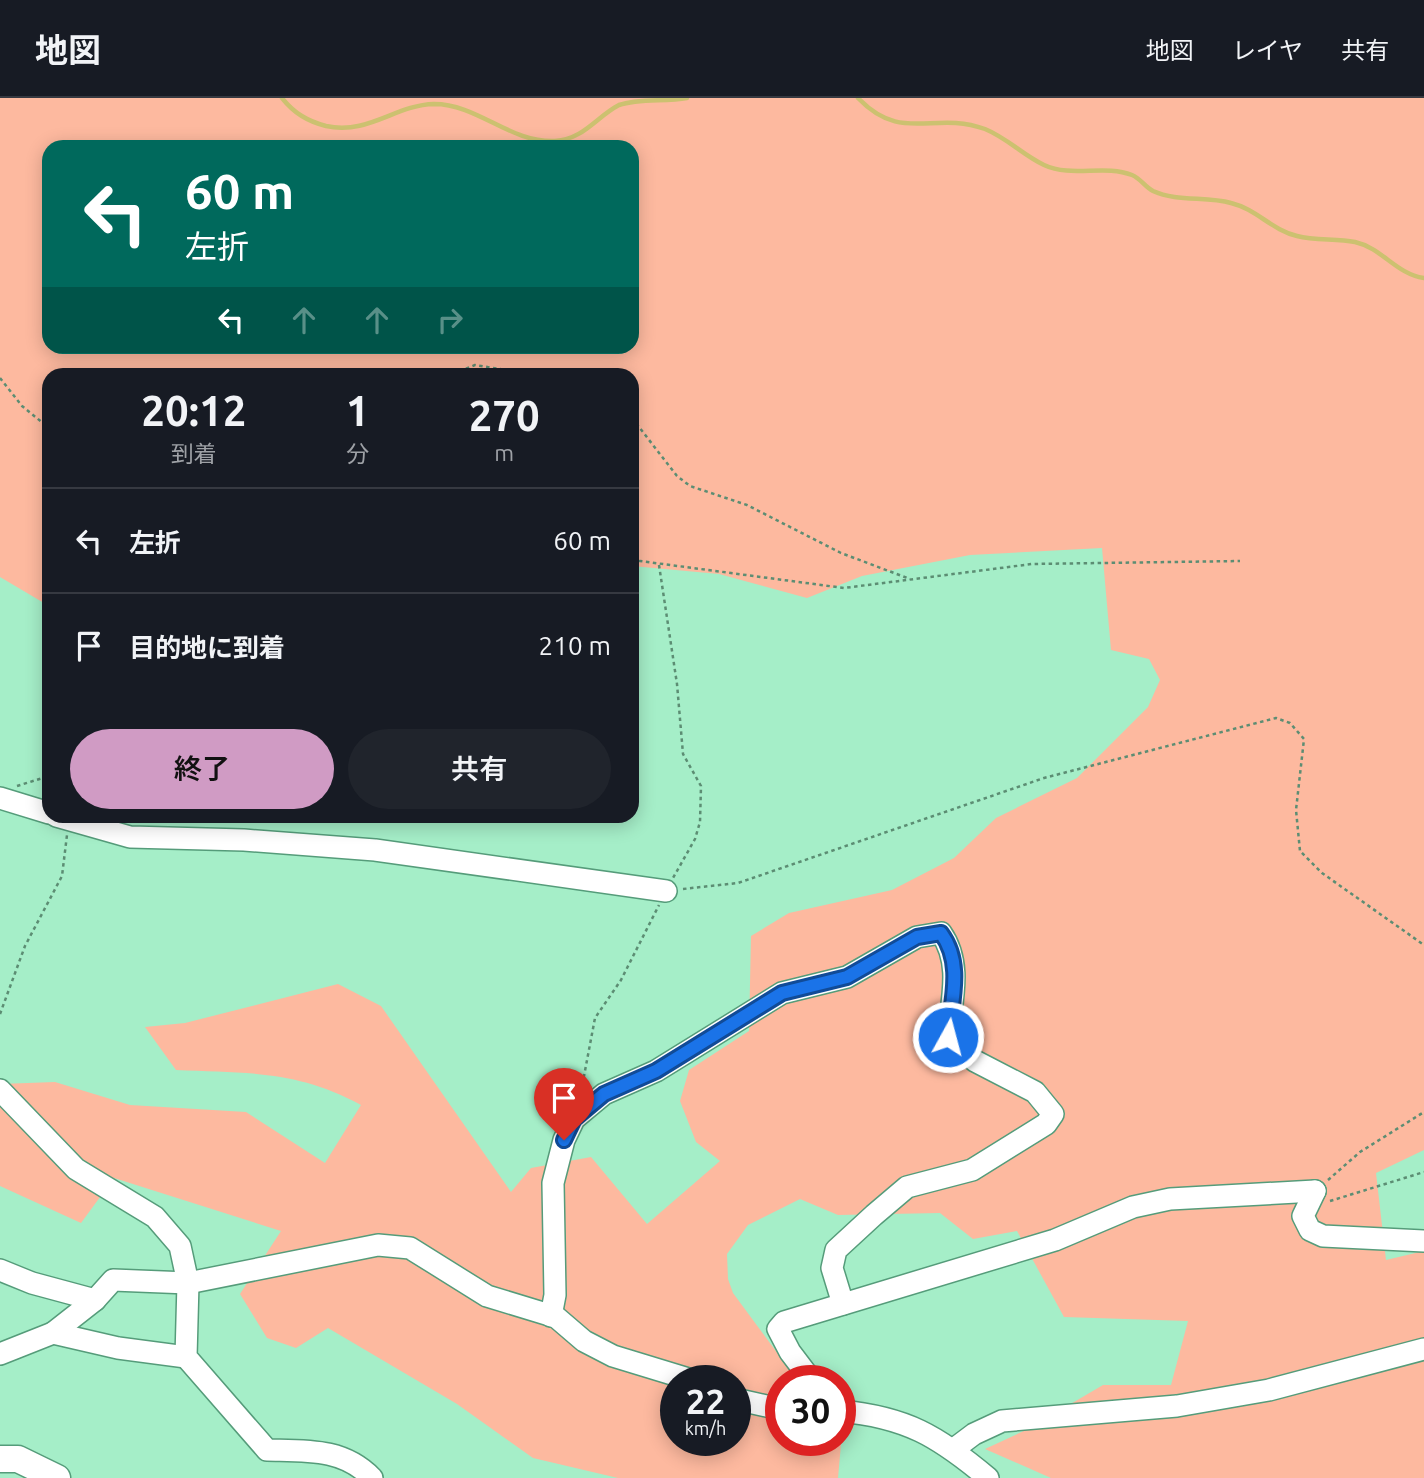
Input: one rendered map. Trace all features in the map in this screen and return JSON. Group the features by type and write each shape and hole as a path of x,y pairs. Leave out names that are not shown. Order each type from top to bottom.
{"main road":[{"path":"0,1459 18,1460 57,1478"}],"street":[{"path":"2,798 42,811"},
{"path":"81,823 130,837 244,840 375,850 666,891"},
{"path":"551,1316 555,1295 553,1184 564,1140 574,1119 604,1094 656,1071 782,993 847,977 917,937 941,933 951,946 954,968 948,1037 975,1061 1035,1092 1053,1114 1046,1124 982,1166 907,1187 874,1215 836,1250 832,1268 843,1304"},
{"path":"0,1090 76,1169 155,1217 180,1246 188,1283 186,1357"},
{"path":"800,1365 778,1329 784,1322 1055,1240 1133,1207 1170,1199 1310,1200 1303,1216 1310,1230 1323,1236 1424,1241"},
{"path":"0,1354 53,1333 95,1300 113,1280 188,1283 378,1245 410,1248 487,1296 551,1316 584,1341 613,1356 660,1370"},
{"path":"0,1269 32,1283 95,1300"},
{"path":"53,1333 118,1348 186,1357 267,1450 327,1452 358,1463 372,1478"},
{"path":"954,1450 974,1434 1002,1421 1177,1406 1269,1390 1424,1349"},
{"path":"856,1412 878,1414 930,1435 954,1450 988,1478"}],"path":[{"path":"468,368 475,365 493,368"},
{"path":"0,378 22,406 42,422"},
{"path":"639,427 677,476 690,486 747,505 841,553 913,580"},
{"path":"639,563 844,588 1032,564 1240,561"},
{"path":"571,1101 584,1076 595,1018 621,980 695,839 700,822 701,786 683,754 677,684 659,565"},
{"path":"666,891 738,883 1044,778 1276,718 1290,723 1304,739 1296,810 1300,851 1322,873 1424,946"},
{"path":"2,798 21,783 42,778"},
{"path":"0,1014 25,946 62,876 63,823"},
{"path":"1310,1200 1360,1152 1424,1112"},
{"path":"1310,1200 1424,1172"}],"shaded area":[{"path":"0,98 1424,98 1424,1150 1376,1173 1386,1260 1424,1251 1424,1478 1051,1478 985,1449 1028,1429 1103,1385 1171,1385 1188,1321 1064,1317 1017,1231 973,1239 940,1213 838,1215 800,1199 748,1225 727,1254 728,1279 733,1293 786,1365 765,1365 765,1456 840,1456 838,1478 618,1478 533,1458 457,1404 328,1328 296,1348 267,1338 240,1294 281,1231 114,1178 81,1223 0,1186 0,1084 55,1082 130,1105 246,1112 325,1163 361,1105 315,1085 293,1079 248,1073 176,1070 145,1027 185,1023 338,984 381,1006 511,1192 531,1168 591,1157 647,1224 720,1161 696,1142 680,1101 689,1070 749,1031 751,936 789,913 892,890 954,858 996,818 1077,778 1148,707 1160,680 1149,659 1111,650 1102,548 970,555 862,576 807,598 719,574 639,567 639,368 42,368 42,602 0,577"}],"waterway":[{"path":"282,98 301,116 326,126 356,126 407,109 434,104 465,110 523,136 539,140"},
{"path":"560,140 582,132 619,105 687,98"},
{"path":"858,98 874,112 889,120 918,124 966,124 985,129 1036,161 1055,169 1121,172 1135,176 1150,189 1162,194 1240,206 1297,236 1365,245 1405,272 1424,278"}],"route":[{"path":"564,1140 574,1119 604,1094 656,1071 782,993 847,977 876,963 917,937 931,933 941,933 951,946 954,986 948,1037"}]}
